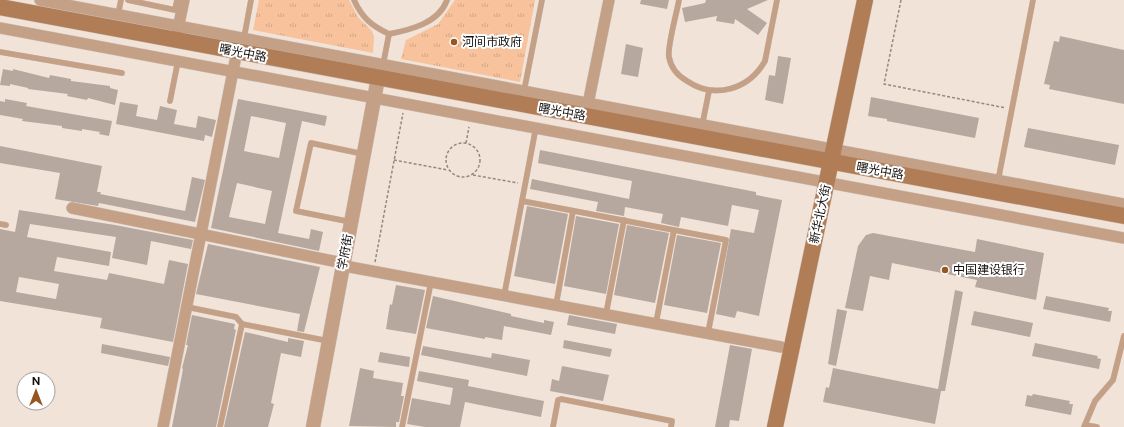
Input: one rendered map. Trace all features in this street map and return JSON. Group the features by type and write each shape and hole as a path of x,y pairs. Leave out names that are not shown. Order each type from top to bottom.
{"main road":[{"name":"新华北大街","path":"775,427 825,165 854,0"},
{"name":"新华北大街","path":"765,427 782,347 864,0"},
{"name":"曙光中路","path":"10,7 117,22 177,33 380,84 825,165 1124,216"},
{"name":"曙光中路","path":"0,17 234,66 380,84 701,131 825,165 1124,226"}],"street":[{"path":"40,0 117,22"},
{"path":"184,0 177,33 244,38 380,84 524,91 588,104 701,131"},
{"path":"588,104 609,0"},
{"path":"0,28 178,61 234,66 202,235 163,427"},
{"path":"380,84 405,103 536,127 825,165 998,181 1124,204"},
{"name":"学府街","path":"313,427 329,341 347,265 351,222 364,154 380,84"},
{"name":"学府街","path":"321,427 347,265 380,84"},
{"path":"825,165 1124,238"},
{"path":"72,208 347,265 373,272 782,347"}],"lane":[{"path":"117,22 121,0"},
{"path":"128,0 176,10 177,0"},
{"path":"244,38 251,0"},
{"path":"354,0 361,15 368,22 389,34 410,30 424,24 437,14 447,0"},
{"path":"524,91 542,0"},
{"path":"679,0 669,56 672,66 680,77 692,85 709,91 727,90 742,85 760,69 765,61 777,0"},
{"path":"998,181 1034,0"},
{"path":"380,84 389,34"},
{"path":"0,52 122,73"},
{"path":"170,101 178,61"},
{"path":"701,131 709,91"},
{"path":"504,296 536,127"},
{"path":"351,222 296,210 311,143 364,154"},
{"path":"522,201 726,240 708,333"},
{"path":"556,305 574,211"},
{"path":"606,314 624,220"},
{"path":"656,324 674,230"},
{"path":"402,427 430,282"},
{"path":"187,307 236,317 242,324 329,341"},
{"path":"220,427 242,324"},
{"path":"1097,427 1084,426 1095,401 1113,380 1124,336"},
{"path":"553,427 558,400 561,399 672,421 671,427"}],"path":[{"path":"901,0 884,84 1007,108"},
{"path":"373,272 405,103"},
{"path":"466,144 471,115"},
{"path":"394,160 448,170 455,176 465,178 472,175 477,169 480,153 472,145 457,142 451,147 446,166 448,170"},
{"path":"472,175 525,185"}],"green space":[{"path":"259,0 349,0 358,17 372,31 374,37 373,53 253,30"},
{"path":"455,0 535,0 520,82 401,59 406,40 438,24"}],"building":[{"path":"641,0 669,0 667,9 640,4"},
{"path":"706,0 768,0 747,9 767,23 758,35 735,19 734,24 716,21 717,16 685,22 682,8 705,3"},
{"path":"1060,36 1124,50 1124,104 1049,89 1050,85 1044,84 1054,41 1059,42"},
{"path":"626,44 643,48 638,77 621,74"},
{"path":"778,56 791,58 783,104 765,100 769,75 775,76"},
{"path":"3,69 13,71 13,69 49,78 50,75 71,79 71,81 110,86 110,88 118,90 115,105 88,98 87,100 67,96 68,94 28,89 10,84 10,86 0,85"},
{"path":"871,97 979,118 975,138 868,116"},
{"path":"5,99 27,103 26,106 112,121 109,136 99,134 100,132 62,128 62,126 22,121 23,119 0,115 0,101 5,102"},
{"path":"238,99 327,116 325,126 302,121 278,233 309,239 311,229 323,232 319,251 211,228","holes":["251,116 286,123 279,158 244,151","237,183 272,191 265,224 229,217"]},
{"path":"120,102 138,105 136,116 157,120 160,106 177,110 174,124 196,128 198,116 216,120 212,137 205,135 204,141 116,124"},
{"path":"1028,128 1119,145 1115,165 1024,147"},
{"path":"0,146 102,166 97,192 101,192 100,194 185,211 192,177 205,180 195,222 99,203 98,206 55,199 60,173 0,163"},
{"path":"540,150 756,192 756,195 782,200 759,316 737,311 735,318 716,314 731,229 754,233 759,210 732,205 728,226 681,217 679,227 661,223 663,214 625,207 624,216 596,211 598,202 530,189 532,179 629,199 632,181 538,163"},
{"path":"527,206 568,214 555,284 514,276"},
{"path":"19,210 115,225 193,240 191,249 151,241 147,265 112,258 116,237 30,224 27,237 111,252 109,266 57,257 54,271 107,280 109,273 164,284 169,260 188,264 173,342 100,328 102,318 0,301 0,229 15,232","holes":["19,277 59,284 56,299 16,292"]},
{"path":"576,216 619,224 606,294 564,286"},
{"path":"627,225 669,233 655,303 614,295"},
{"path":"873,233 975,252 977,239 1044,253 1036,300 975,287 977,280 892,263 889,280 870,276 863,311 845,308 858,246 866,235"},
{"path":"677,235 721,243 707,313 664,305"},
{"path":"208,244 320,267 304,332 297,331 300,314 196,294"},
{"path":"396,285 425,290 416,334 386,329 390,304 392,305"},
{"path":"955,290 963,292 945,391 941,391 935,424 823,402 826,387 829,388 833,368 938,389"},
{"path":"433,296 511,314 511,316 544,323 544,320 554,322 551,335 504,326 502,340 485,337 485,339 426,328"},
{"path":"1046,296 1109,308 1108,311 1112,311 1110,322 1043,309"},
{"path":"837,309 847,311 836,366 828,364"},
{"path":"974,311 1033,323 1030,337 971,325"},
{"path":"192,315 235,324 234,329 236,330 216,427 172,427 182,368 188,345 186,345"},
{"path":"569,315 617,324 615,334 567,325"},
{"path":"245,332 288,342 288,338 304,341 301,357 281,353 271,403 274,404 268,427 224,427"},
{"path":"564,340 612,349 610,357 563,348"},
{"path":"1035,343 1098,356 1097,358 1101,359 1099,369 1032,356"},
{"path":"102,344 170,357 168,366 101,353"},
{"path":"730,345 752,349 739,421 730,420 729,427 715,427"},
{"path":"423,346 491,358 492,353 530,360 527,376 421,355"},
{"path":"380,352 410,357 409,367 378,362"},
{"path":"562,366 609,375 603,401 550,391 552,379 559,381"},
{"path":"360,368 374,371 373,378 403,383 401,396 404,396 399,422 396,422 396,427 349,426"},
{"path":"419,371 469,380 468,386 544,401 541,417 465,402 460,427 425,427 407,424 412,398 450,405 453,388 417,381"},
{"path":"1033,394 1070,401 1069,404 1073,404 1071,415 1025,406 1027,395 1032,396"}],"place":[{"name":"河间市政府","path":"454,42"},
{"name":"中国建设银行","path":"945,270"}]}
